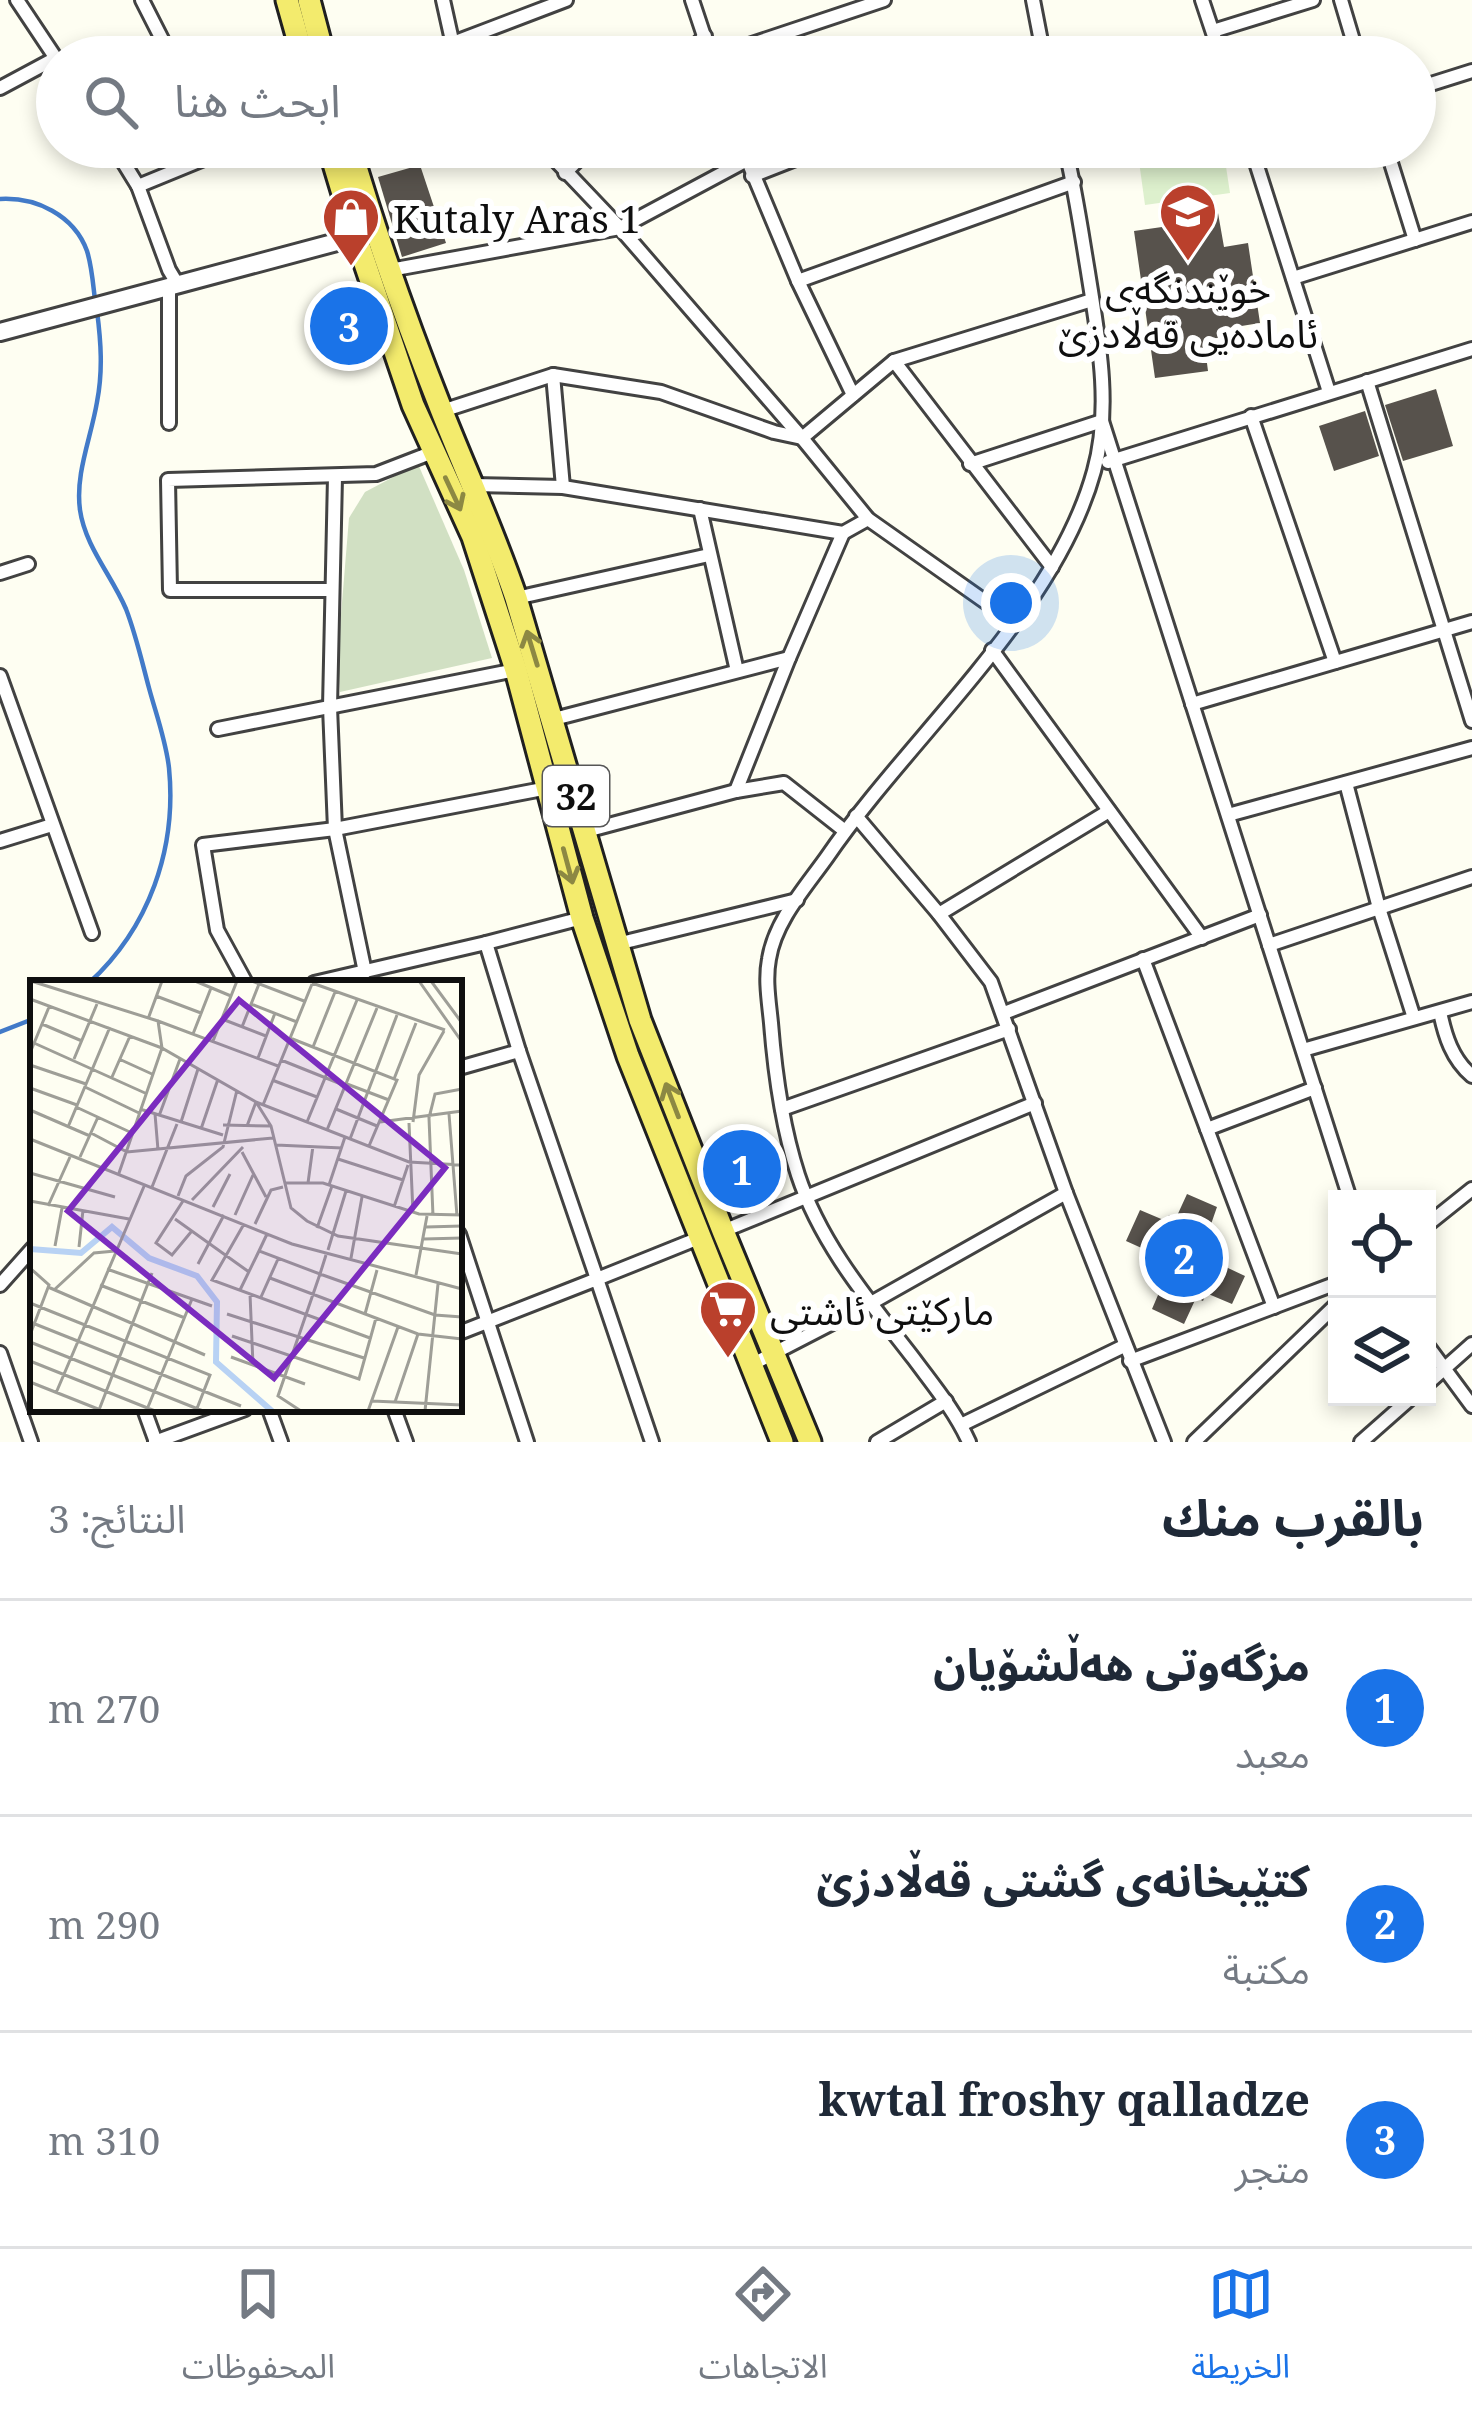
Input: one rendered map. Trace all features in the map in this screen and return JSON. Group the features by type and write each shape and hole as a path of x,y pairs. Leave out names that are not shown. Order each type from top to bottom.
{"main road":[{"path":"287,0 297,36"},
{"path":"309,0 318,36"},
{"name":"32","path":"337,168 365,234 389,270 492,529 554,718 640,1019 810,1442"},
{"name":"32","path":"354,168 365,234 413,405 473,537 516,670 582,918 628,1056 782,1442"}],"street":[{"path":"17,0 41,36"},
{"path":"142,0 160,36"},
{"path":"443,0 451,36"},
{"path":"473,36 548,3 566,0"},
{"path":"692,0 705,36"},
{"path":"775,36 884,0"},
{"path":"1033,0 1040,36"},
{"path":"1202,0 1215,36"},
{"path":"1213,31 1313,0"},
{"path":"1341,0 1352,36"},
{"path":"0,88 36,69"},
{"path":"1436,82 1472,71"},
{"path":"127,168 138,186 174,287 169,423"},
{"path":"138,186 178,168"},
{"path":"561,168 802,437 868,519 1014,622"},
{"path":"565,172 569,168"},
{"path":"389,270 620,229 720,168"},
{"path":"749,168 853,395"},
{"path":"752,176 772,168"},
{"path":"969,1442 946,1402 834,1250 807,1197 782,1109 767,975 778,930 797,900 856,816 1014,622 1076,522 1096,466 1102,389 1093,300 1070,168"},
{"path":"1257,168 1329,392"},
{"path":"1393,168 1415,240"},
{"path":"798,281 1073,182"},
{"path":"1293,278 1472,222"},
{"path":"0,332 365,234"},
{"path":"442,411 553,375 661,392 774,432 802,437 894,361 1093,300"},
{"path":"1096,466 1472,349"},
{"path":"894,361 1052,567"},
{"path":"553,375 563,488"},
{"path":"1367,381 1472,722"},
{"path":"1252,416 1335,662"},
{"path":"1102,422 1347,1190"},
{"path":"970,464 1102,422"},
{"path":"332,590 170,590 168,480 376,474 434,452"},
{"path":"335,477 330,707 335,829 364,973"},
{"path":"473,485 563,488 843,533"},
{"path":"700,509 737,671"},
{"path":"736,791 843,533 868,519"},
{"path":"516,598 709,555"},
{"path":"0,573 28,564"},
{"path":"1192,704 1472,622"},
{"path":"992,650 1202,938"},
{"path":"554,718 789,658"},
{"path":"218,729 516,670"},
{"path":"0,676 92,934"},
{"path":"1228,815 1472,748"},
{"path":"586,831 784,783 845,831"},
{"path":"1346,783 1414,1018"},
{"path":"244,980 218,930 202,845 335,829 548,788"},
{"path":"939,914 1109,811"},
{"path":"856,816 991,982 1066,1193 1162,1438 1146,1442"},
{"path":"0,841 52,825"},
{"path":"1269,945 1472,877"},
{"path":"617,944 797,900"},
{"path":"1004,1013 1260,915"},
{"path":"329,980 582,918"},
{"path":"486,943 652,1442"},
{"path":"1143,959 1274,1307"},
{"path":"1303,1050 1472,1002"},
{"path":"1440,1012 1446,1041 1472,1076"},
{"path":"782,1109 1009,1029"},
{"path":"462,1067 519,1051"},
{"path":"1207,1129 1315,1088"},
{"path":"723,1232 1035,1103"},
{"path":"1436,1219 1472,1189"},
{"path":"751,1364 871,1303 1066,1193"},
{"path":"462,1332 699,1238"},
{"path":"462,1243 527,1442"},
{"path":"0,1285 30,1251"},
{"path":"1130,1360 1328,1286"},
{"path":"1194,1442 1328,1313"},
{"path":"1436,1376 1472,1344"},
{"path":"961,1425 1124,1346"},
{"path":"0,1353 31,1442"},
{"path":"1436,1358 1472,1406"},
{"path":"877,1442 946,1402"},
{"path":"1361,1442 1402,1406"},
{"path":"145,1412 156,1442 237,1412"},
{"path":"270,1412 281,1442"},
{"path":"395,1412 406,1442"}],"green space":[{"path":"1140,168 1226,168 1230,193 1145,205"},
{"path":"418,464 464,570 492,658 340,692 338,651 349,518 365,492"}],"building":[{"path":"421,168 446,243 402,257 378,177"},
{"path":"1218,213 1224,247 1248,243 1260,323 1229,328 1231,336 1204,340 1208,371 1155,378 1134,231"},
{"path":"364,308 375,339 324,347 317,317"},
{"path":"1436,389 1453,446 1403,461 1385,405"},
{"path":"1365,411 1379,456 1334,471 1319,426"},
{"path":"1187,1194 1217,1207 1209,1230 1216,1233 1228,1268 1245,1276 1232,1304 1206,1293 1203,1301 1196,1298 1184,1324 1152,1309 1161,1288 1152,1283 1143,1258 1146,1250 1126,1241 1140,1210 1166,1221 1169,1215 1176,1218"}],"waterway":[{"path":"0,199 40,205 73,227 87,251 95,300"},
{"path":"92,980 128,938 143,912 163,857 170,798 166,748 133,629 87,536 80,510 82,470 100,379 97,311"},
{"path":"0,1032 30,1020"}],"place":[{"name":"خوێندنگەی ئامادەیی قەڵادزێ","path":"1188,263"},
{"name":"Kutaly Aras 1","path":"351,268"},
{"name":"kwtal froshy qalladze","path":"349,326"},
{"name":"مزگەوتی ھەڵشۆیان","path":"742,1169"},
{"name":"کتێبخانەی گشتی قەڵادزێ","path":"1184,1258"},
{"name":"مارکێتی ئاشتی","path":"728,1360"}]}
